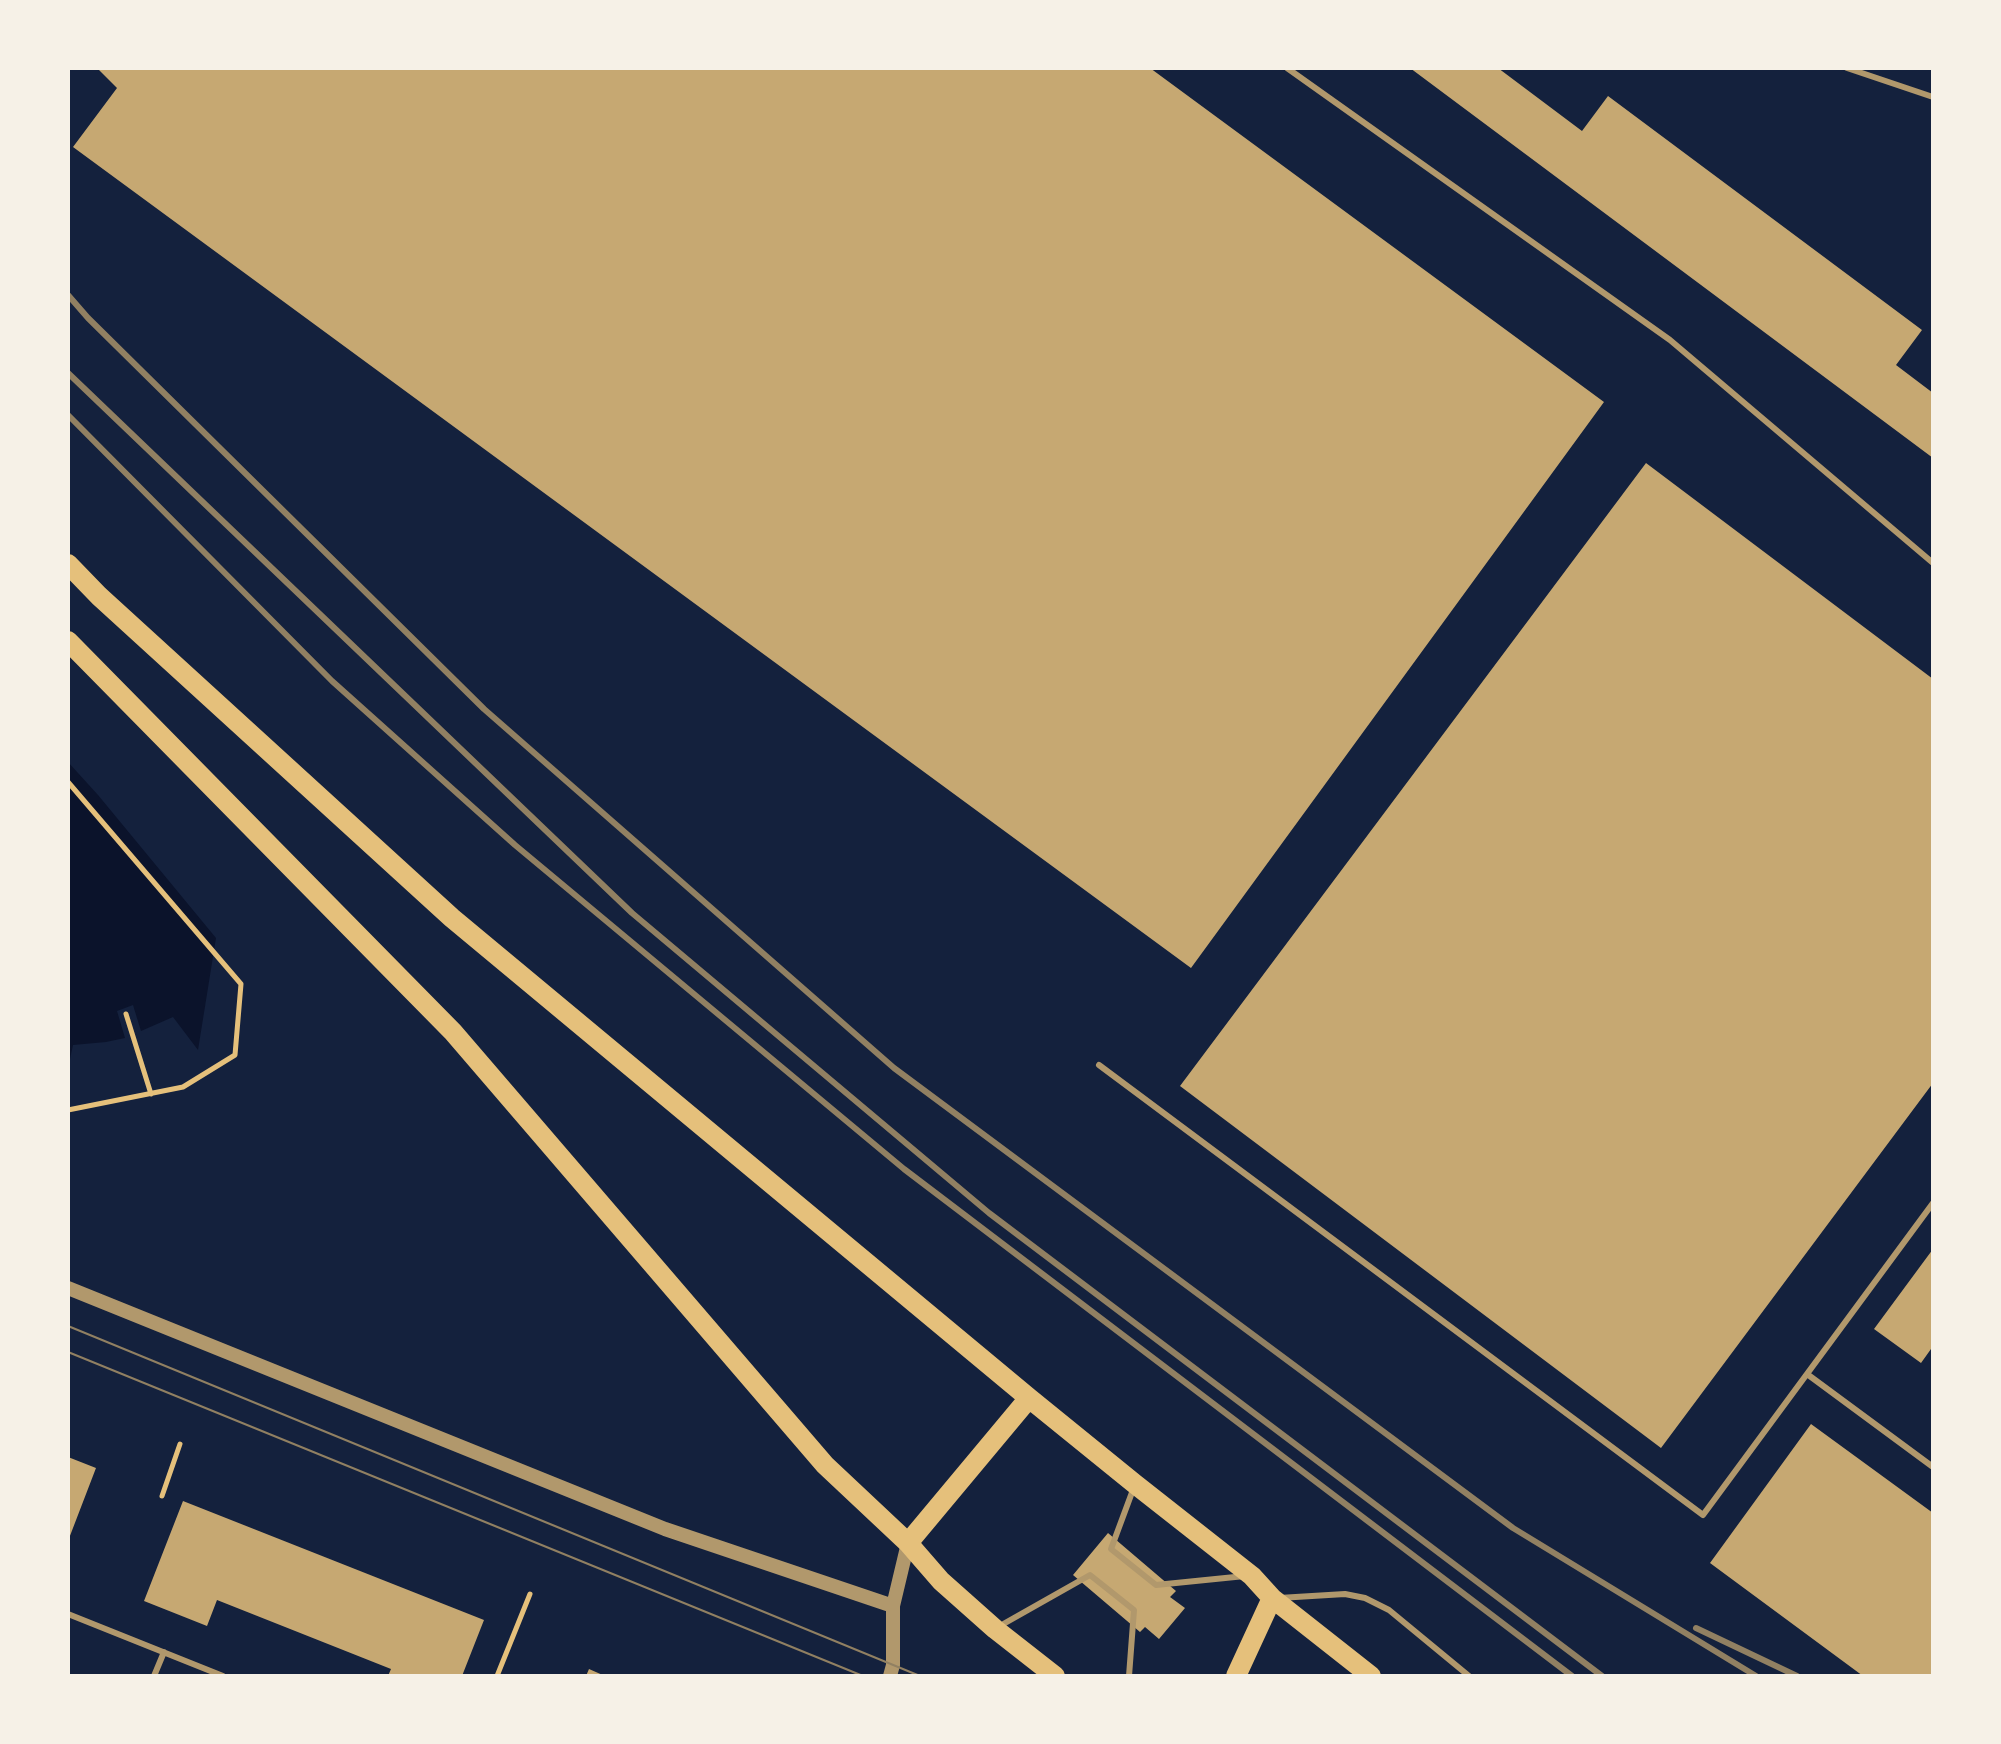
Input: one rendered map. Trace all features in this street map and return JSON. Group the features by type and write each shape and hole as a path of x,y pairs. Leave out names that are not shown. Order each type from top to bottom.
{"main road":[{"path":"68,564 452,918 1029,1398 1252,1576 1272,1598 1371,1676"},
{"path":"68,641 453,1032 825,1465 908,1543 941,1581 1055,1676"},
{"path":"908,1543 1029,1398"},
{"path":"1236,1676 1272,1598"}],"street":[{"path":"68,1288 665,1529 893,1606"},
{"path":"890,1676 893,1665 893,1606 908,1543"}],"lane":[{"path":"1287,68 1670,340 1933,563"},
{"path":"1847,68 1933,97"},
{"path":"1099,1065 1703,1515 1933,1203"},
{"path":"1807,1374 1933,1467"},
{"path":"1135,1484 1111,1549 1156,1585 1252,1576"},
{"path":"995,1629 1090,1575 1134,1610 1129,1676"},
{"path":"1272,1598 1345,1594 1365,1598 1389,1610 1469,1676"},
{"path":"68,1614 223,1676"},
{"path":"154,1676 164,1652"}],"path":[{"path":"68,782 241,984 235,1055 183,1087 68,1110"},
{"path":"126,1014 151,1094"},
{"path":"162,1496 180,1444"},
{"path":"497,1676 530,1594"}],"water":[{"path":"68,762 216,938 198,1050 173,1017 141,1031 133,1005 117,1011 125,1038 73,1045 68,1058"}],"building":[{"path":"97,68 1150,68 1604,402 1191,968 73,147 117,88"},
{"path":"1410,68 1498,68 1582,131 1608,96 1922,330 1896,365 1933,393 1933,458"},
{"path":"1646,463 1933,679 1933,1083 1661,1448 1180,1086"},
{"path":"1933,1249 1933,1351 1931,1349 1921,1363 1874,1329"},
{"path":"1811,1424 1933,1513 1933,1676 1863,1676 1710,1563"},
{"path":"68,1457 96,1468 68,1541"},
{"path":"183,1501 484,1620 462,1676 388,1676 391,1669 217,1600 207,1626 144,1601"},
{"path":"1108,1533 1176,1591 1170,1597 1185,1608 1159,1639 1145,1627 1140,1632 1073,1575"},
{"path":"589,1669 605,1676 586,1676"}],"tram line":[{"path":"68,1326 920,1676"},
{"path":"68,1352 863,1676"}],"railway":[{"path":"68,295 484,709 894,1068 1513,1528 1756,1676"},
{"path":"68,373 632,913 989,1213 1602,1676"},
{"path":"68,415 332,681 515,845 904,1169 1572,1676"},
{"path":"1696,1628 1797,1676"}]}
